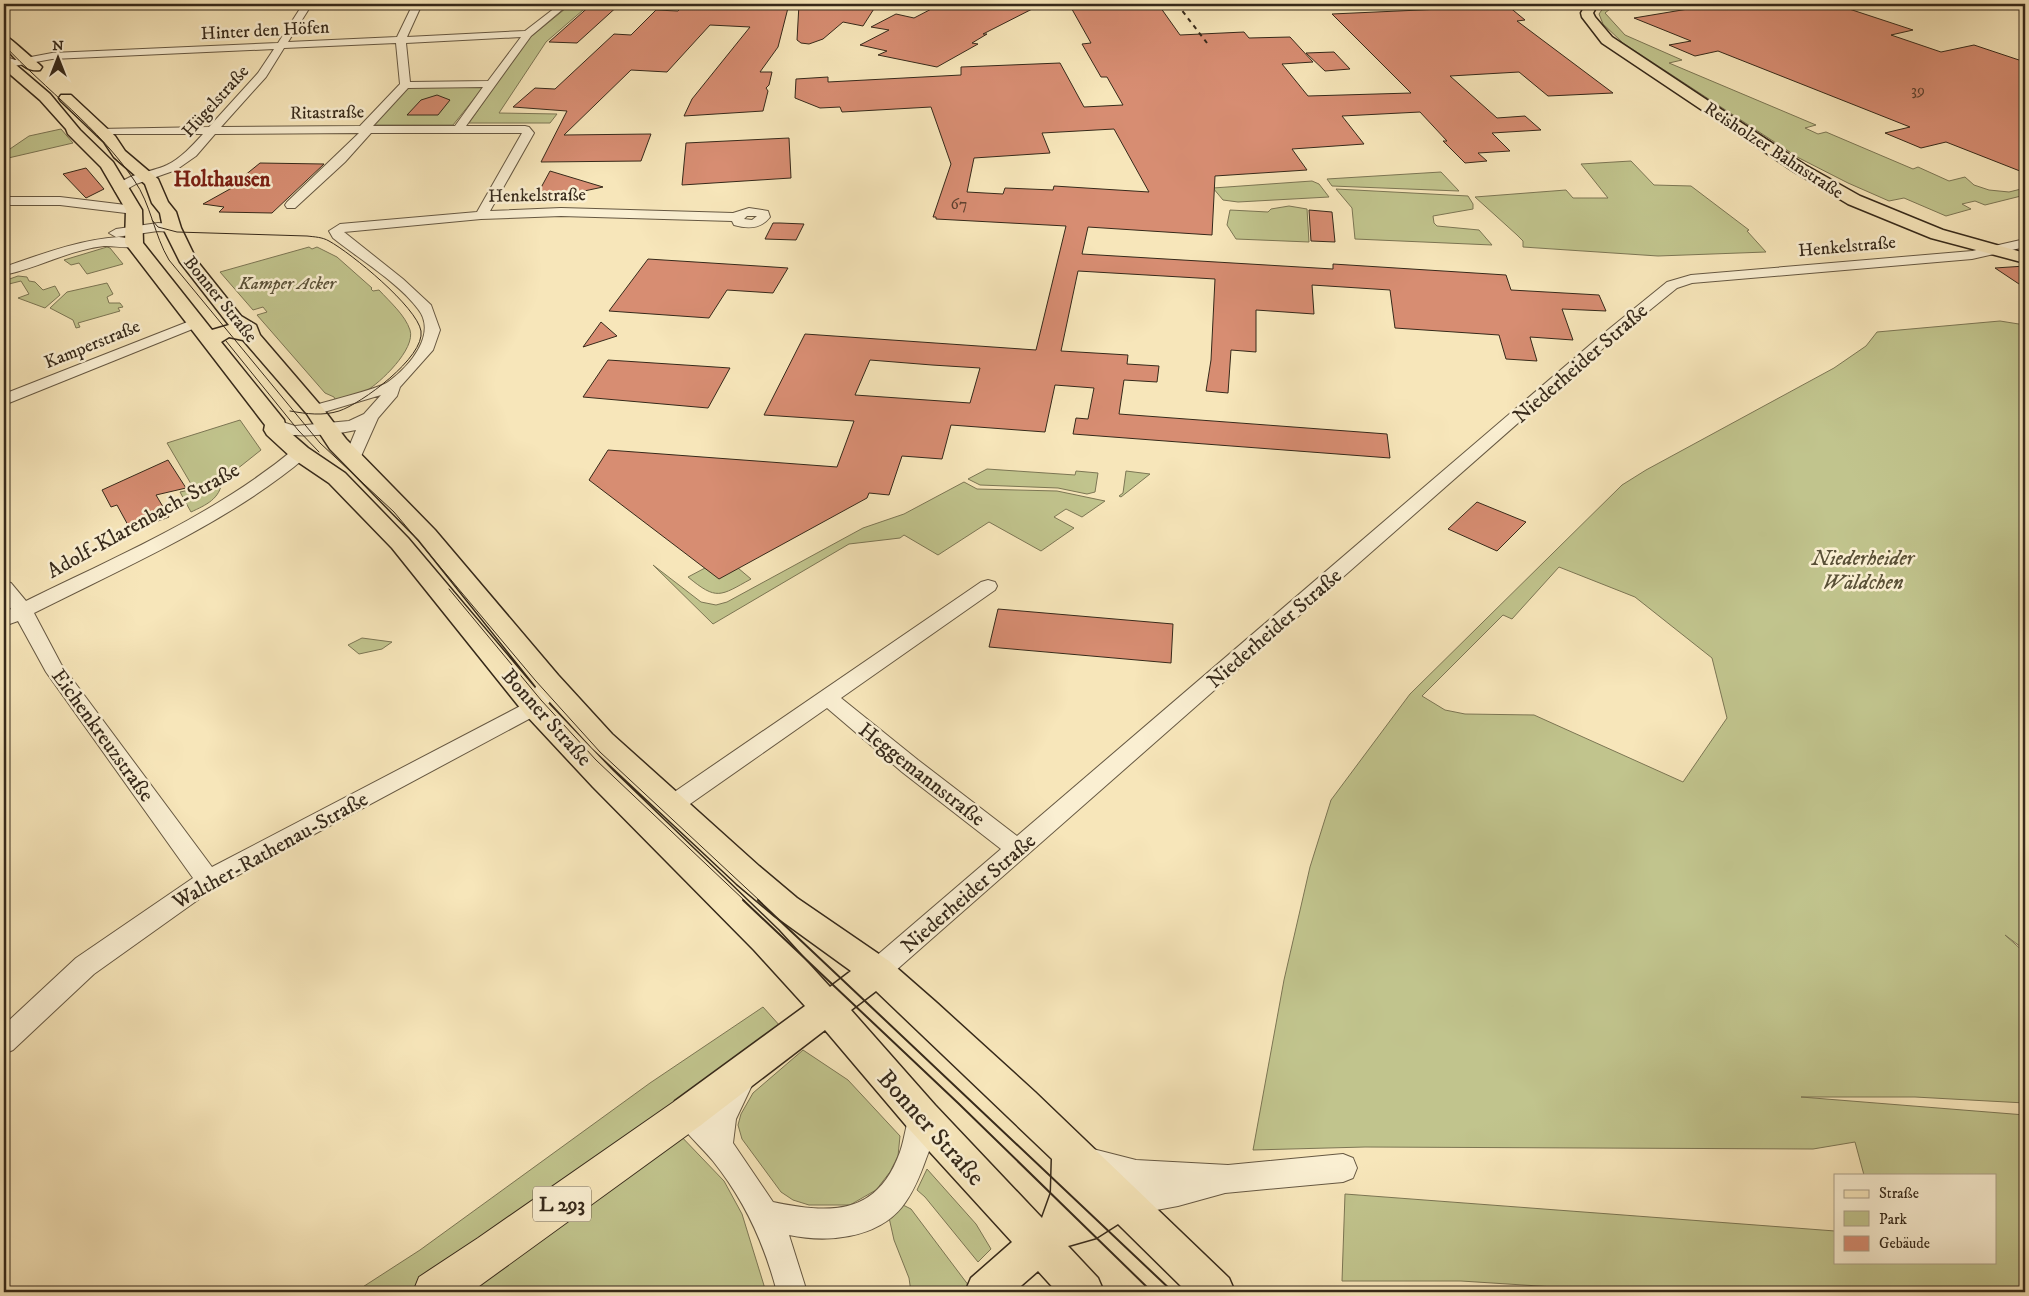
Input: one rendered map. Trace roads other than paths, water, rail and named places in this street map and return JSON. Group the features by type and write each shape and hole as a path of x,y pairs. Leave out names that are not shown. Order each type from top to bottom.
{"highway":[{"name":"L 293","path":"434,1292 493,1253 688,1113"}],"main road":[{"name":"Reisholzer Bahnstraße","path":"1592,4 1587,13 1588,17 1600,34 1828,187 1874,210 1937,234 2025,258"},
{"path":"4,39 106,135 120,154 147,176"},
{"path":"4,61 44,97 73,128 82,132 106,135"},
{"path":"16,72 26,69 43,76"},
{"path":"73,128 72,131 107,165 134,210 133,236"},
{"name":"Bonner Straße","path":"147,176 152,182 160,203 168,212 172,228 189,262 234,320 249,329 250,336 314,410 352,459 427,535 602,780 766,940 827,1006 922,1117 1038,1246 1084,1292"},
{"name":"Bonner Straße","path":"133,236 195,323 276,424 275,430 300,453 337,478 541,694 602,741 786,907 876,971 1016,1098 1071,1154 1124,1202 1215,1292"},
{"path":"210,342 216,336 228,331 240,331 250,336"},
{"path":"688,1113 827,1006 876,971"},
{"path":"985,1292 1038,1246 1070,1193 1071,1154"},
{"name":"Bonner Straße","path":"1038,1246 1082,1224 1108,1208 1124,1202"}],"street":[{"name":"Hügelstraße","path":"90,205 109,202 130,183 177,164 212,131 262,75 308,4"},
{"path":"291,205 336,164 405,84 401,40 417,4"},
{"path":"459,128 528,34 565,4"},
{"name":"Hinter den Höfen","path":"4,61 12,63 52,56 528,34"},
{"path":"405,84 492,84"},
{"name":"Ritastraße","path":"106,135 128,131 525,129 528,133 481,215"},
{"path":"4,201 60,201 134,210"},
{"name":"Henkelstraße","path":"393,386 414,366 428,347 433,330 430,315 426,308 398,282 338,236 336,232 340,228 481,215 592,212 736,217"},
{"path":"4,271 87,245 119,241 162,226 172,228"},
{"path":"1937,234 1958,249 1944,257"},
{"name":"Henkelstraße","path":"1672,285 1691,279 1944,257 1994,251 2025,243"},
{"name":"Niederheider Straße","path":"876,971 1603,341 1672,285"},
{"name":"Kamperstraße","path":"4,400 195,323"},
{"path":"314,410 393,386"},
{"path":"352,459 370,417 391,393 393,386"},
{"path":"276,424 294,431 328,429 352,426 370,417"},
{"name":"Adolf-Klarenbach-Straße","path":"4,620 122,562 224,506 275,474 300,453"},
{"name":"Eichenkreuzstraße","path":"4,586 23,611 53,667 208,880"},
{"path":"672,805 988,586"},
{"name":"Walther-Rathenau-Straße","path":"4,1042 85,966 208,880 541,694"},
{"name":"Heggemannstraße","path":"828,698 910,766 1018,849"},
{"path":"719,1144 722,1118 728,1103 738,1087 742,1071"},
{"path":"688,1113 719,1144 766,1215 780,1248 792,1292"},
{"path":"766,1215 797,1224 831,1225 855,1221 875,1211 893,1196 908,1175 918,1147 922,1117"},
{"name":"Bonner Straße","path":"1071,1154 1091,1163 1136,1174 1228,1178 1343,1168"},
{"name":"Bonner Straße","path":"1124,1202 1203,1187 1228,1178"}],"tram line":[{"path":"4,45 105,143 140,189 154,222"},
{"path":"154,222 158,227 177,232 307,236 324,239 339,247 367,268 408,308 421,331 420,342 403,366 390,378 362,399 339,411 327,414 294,412"},
{"path":"154,222 169,260 294,412"},
{"path":"226,341 298,430 319,452"},
{"path":"290,411 294,412"},
{"path":"294,412 320,443 394,512 535,680 600,752 760,901"},
{"path":"449,589 541,700 596,760 745,901"},
{"path":"743,900 958,1103 1152,1292"},
{"path":"758,900 1173,1292"}],"railway":[{"path":"1177,4 1207,43"}],"district":[{"name":"Holthausen","path":"222,179"}],"park label":[{"name":"Kamper Acker","path":"287,283"},
{"name":"Niederheider Wäldchen","path":"1863,570"}]}
